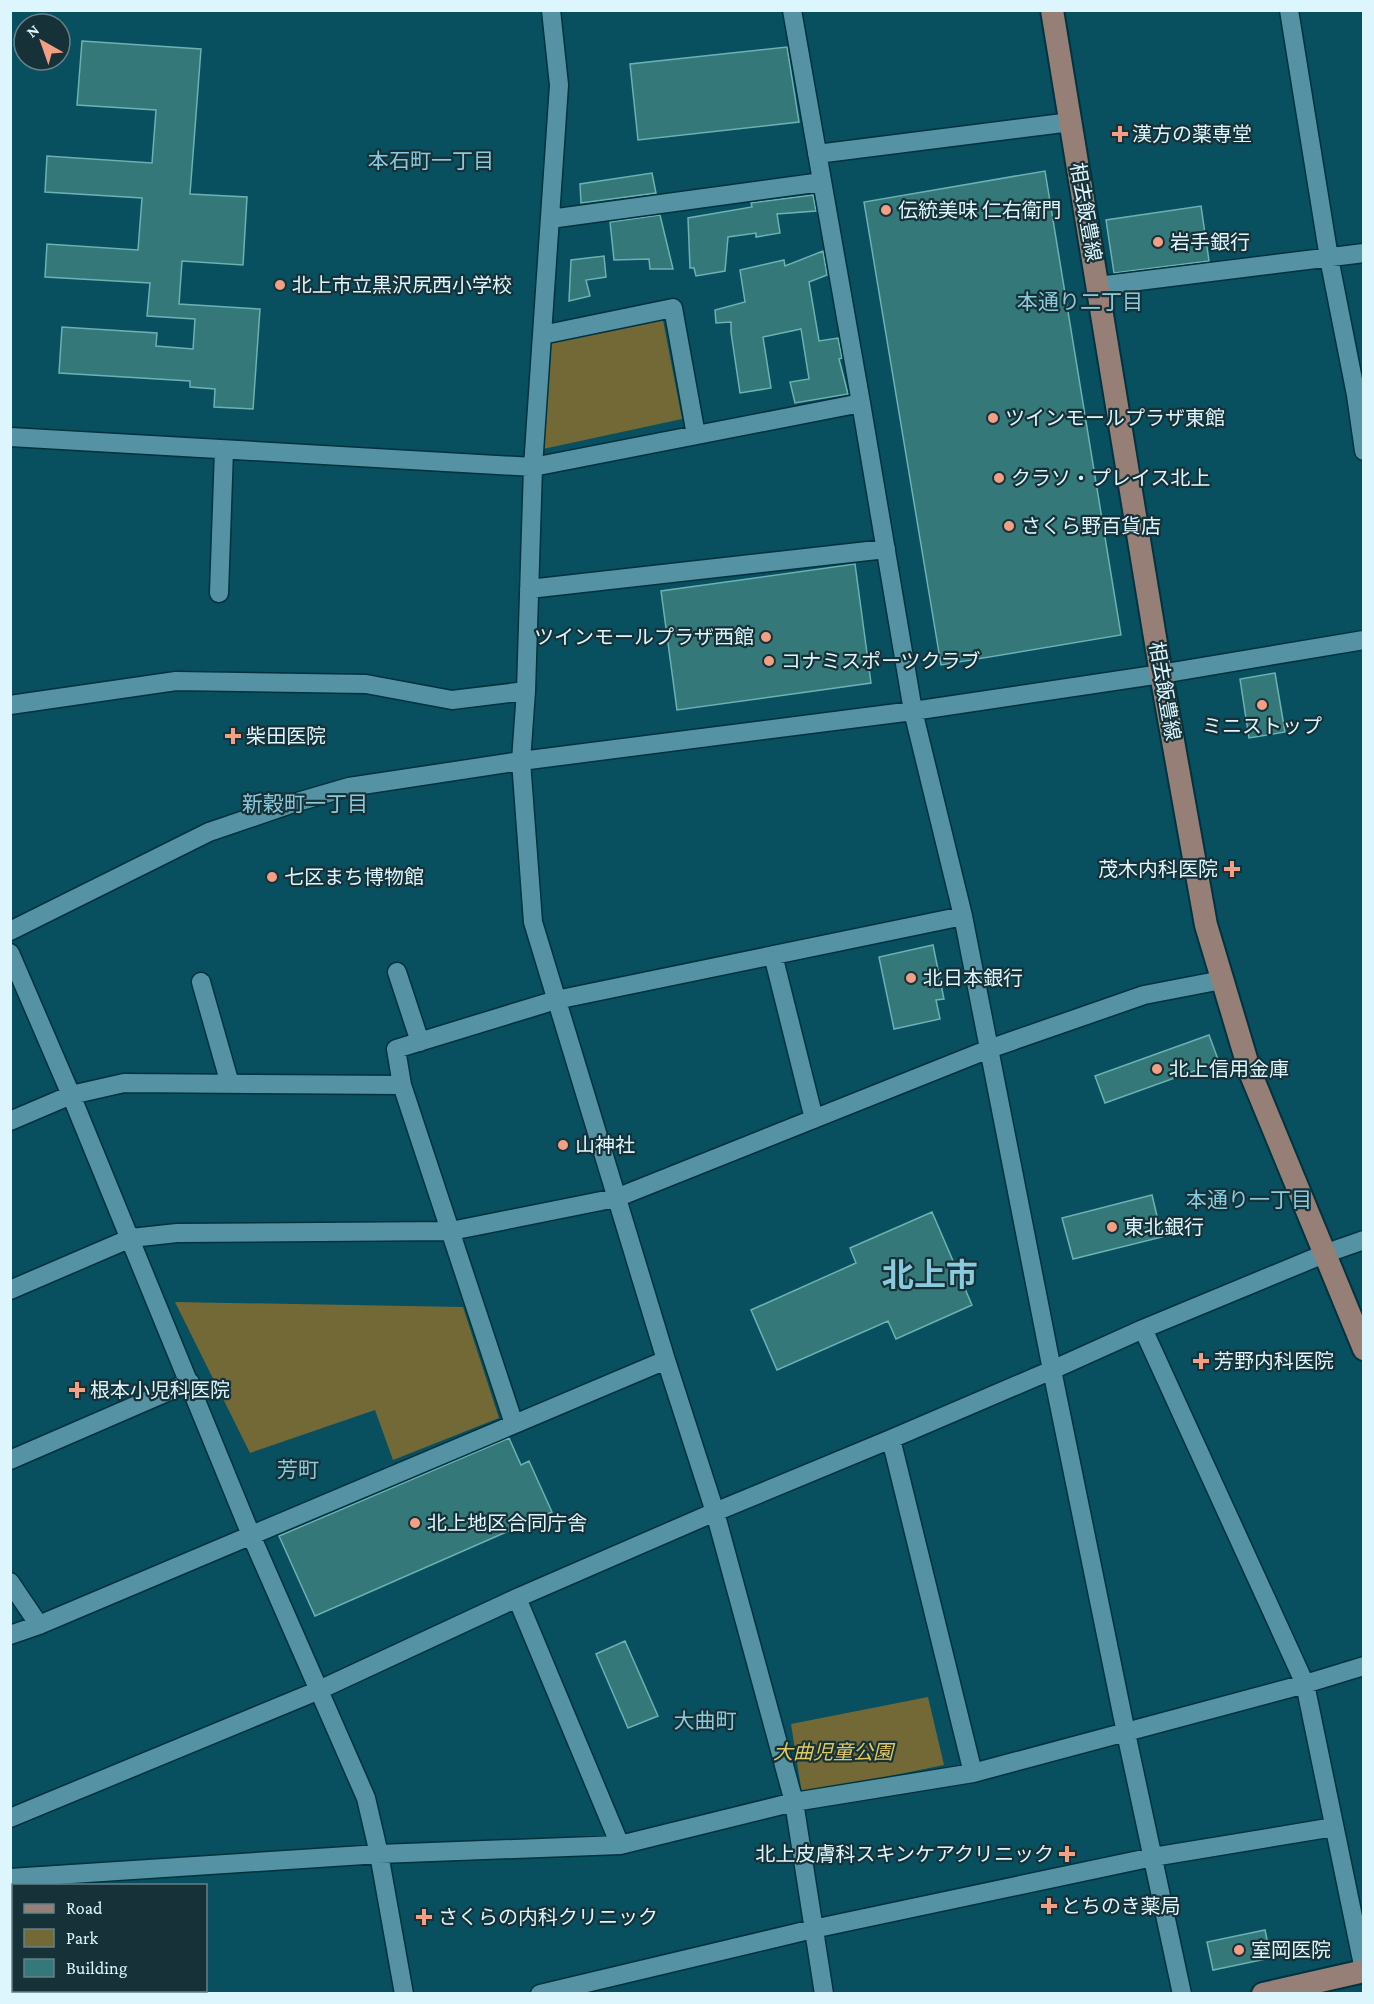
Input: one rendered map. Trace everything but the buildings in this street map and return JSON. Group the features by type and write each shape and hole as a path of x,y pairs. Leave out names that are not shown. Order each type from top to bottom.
{"main road":[{"name":"相去飯豊線","path":"1052,10 1161,674 1206,925 1250,1072 1364,1349"},
{"path":"1263,1994 1364,1970"}],"street":[{"path":"551,10 559,85 533,467 526,691 521,761 533,922 616,1198 715,1512 794,1802 824,1994"},
{"path":"792,10 913,711 963,916 1052,1370 1182,1994"},
{"path":"1289,10 1329,258 1360,395 1364,450"},
{"path":"817,154 1071,123"},
{"path":"550,219 822,182"},
{"path":"1098,286 1364,253"},
{"path":"542,335 673,308 696,435"},
{"path":"10,437 533,467 861,403"},
{"path":"219,592 224,450"},
{"path":"530,589 886,549"},
{"path":"10,932 209,832 349,787 521,761 913,711 1161,674 1364,640"},
{"path":"10,705 176,681 366,684 452,700 526,691"},
{"path":"514,1424 402,1085 396,1049 556,1000 963,916"},
{"path":"10,953 131,1238 251,1535 366,1798 379,1854 404,1994"},
{"path":"773,955 814,1119"},
{"path":"397,972 420,1042"},
{"path":"10,1290 131,1238 177,1233 451,1231 616,1198 989,1049 1144,995 1222,980"},
{"path":"201,982 230,1084"},
{"path":"10,1121 71,1095 123,1083 402,1085"},
{"path":"10,1818 318,1690 517,1598 1143,1329 1324,1254 1364,1240"},
{"path":"1143,1329 1305,1684 1364,1970"},
{"path":"10,1635 39,1625 666,1360"},
{"path":"10,1460 190,1382"},
{"path":"891,1439 973,1773"},
{"path":"10,1582 39,1625"},
{"path":"517,1598 620,1845"},
{"path":"10,1878 379,1854 620,1845 794,1802 973,1773 1364,1666"},
{"path":"540,1994 813,1929 1153,1857 1334,1827"}],"green space":[{"path":"663,320 682,419 543,449 552,339"},
{"path":"175,1302 463,1307 499,1418 393,1460 375,1410 250,1453"},
{"name":"大曲児童公園","path":"928,1697 944,1765 802,1794 791,1724"}],"place":[{"name":"漢方の薬専堂","path":"1120,134"},
{"name":"伝統美味 仁右衛門","path":"886,210"},
{"name":"岩手銀行","path":"1158,242"},
{"name":"北上市立黒沢尻西小学校","path":"280,285"},
{"name":"ツインモールプラザ東館","path":"993,418"},
{"name":"クラソ・プレイス北上","path":"999,478"},
{"name":"さくら野百貨店","path":"1009,526"},
{"name":"ツインモールプラザ西館","path":"766,637"},
{"name":"コナミスポーツクラブ","path":"769,661"},
{"name":"ミニストップ","path":"1262,705"},
{"name":"柴田医院","path":"233,736"},
{"name":"茂木内科医院","path":"1232,869"},
{"name":"七区まち博物館","path":"272,877"},
{"name":"北日本銀行","path":"911,978"},
{"name":"北上信用金庫","path":"1157,1069"},
{"name":"山神社","path":"563,1145"},
{"name":"東北銀行","path":"1112,1227"},
{"name":"芳野内科医院","path":"1201,1361"},
{"name":"根本小児科医院","path":"77,1390"},
{"name":"北上地区合同庁舎","path":"415,1523"},
{"name":"北上皮膚科スキンケアクリニック","path":"1067,1854"},
{"name":"とちのき薬局","path":"1049,1906"},
{"name":"さくらの内科クリニック","path":"424,1917"},
{"name":"室岡医院","path":"1239,1950"}],"district":[{"name":"本石町一丁目","path":"431,161"},
{"name":"本通り二丁目","path":"1080,302"},
{"name":"新穀町一丁目","path":"305,804"},
{"name":"本通り一丁目","path":"1249,1200"},
{"name":"北上市","path":"930,1275"},
{"name":"芳町","path":"298,1470"},
{"name":"大曲町","path":"705,1721"}]}
